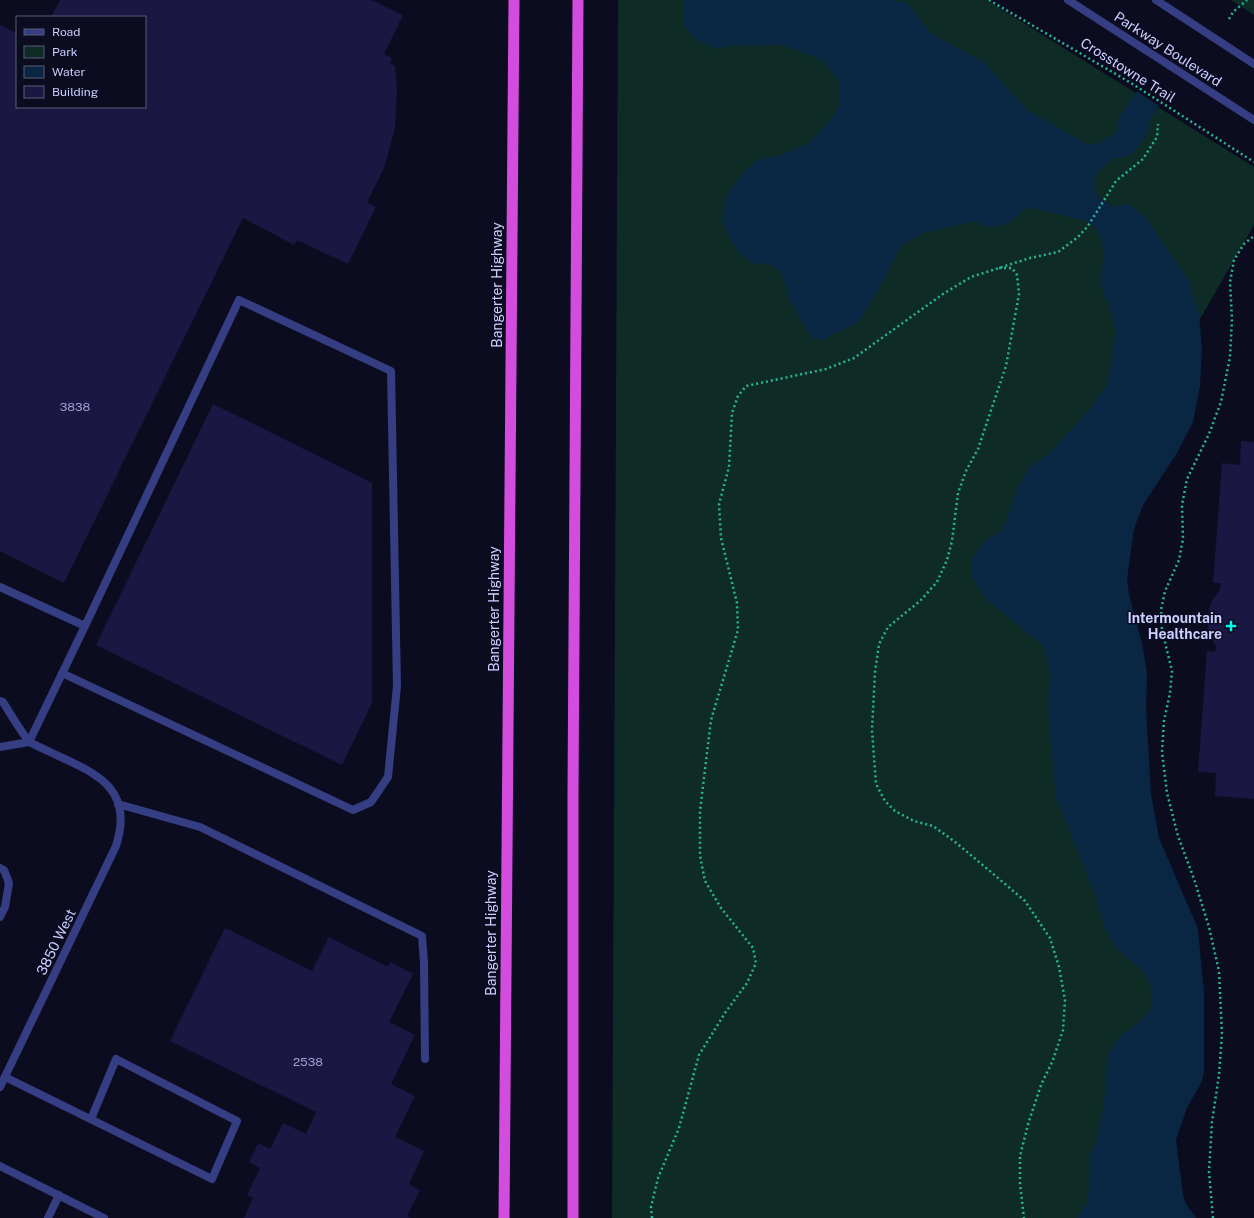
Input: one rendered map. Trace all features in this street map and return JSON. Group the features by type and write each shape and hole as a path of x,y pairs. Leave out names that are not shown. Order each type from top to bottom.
{"highway":[{"name":"Bangerter Highway","path":"504,1218 514,0"},
{"path":"573,1218 573,794 578,0"}],"street":[{"name":"Parkway Boulevard","path":"1068,0 1254,120"},
{"path":"1156,0 1254,64"},
{"path":"29,742 239,300 391,371 397,686 388,777 371,802 353,810 62,673"},
{"path":"0,587 85,626"},
{"path":"0,701 3,702 29,742"},
{"path":"0,747 29,742"},
{"name":"3850 West","path":"0,1087 116,846 120,834 121,814 115,795 110,787 93,772 29,742"},
{"path":"118,804 200,827 422,936 424,963 425,1060"},
{"path":"0,868 4,870 9,883 5,907 0,917"},
{"path":"5,1077 212,1179 237,1121 116,1059 91,1119"},
{"path":"0,1166 104,1218"},
{"path":"48,1218 59,1195"}],"path":[{"name":"Crosstowne Trail","path":"989,0 1131,83 1254,162"},
{"path":"1229,18 1233,12 1247,0"},
{"path":"652,1218 651,1207 658,1178 679,1128 699,1055 725,1013 747,983 756,963 753,948 720,908 705,881 700,856 700,811 711,720 738,630 737,603 721,538 719,504 729,467 732,413 738,396 746,386 826,369 854,358 943,294 971,277 995,268 1058,252 1078,237 1088,226 1104,198 1116,181 1143,159 1157,137 1158,124"},
{"path":"1213,1218 1209,1172 1212,1122 1219,1075 1222,1034 1219,971 1210,927 1178,836 1167,793 1162,752 1164,721 1170,694 1172,671 1162,630 1161,610 1165,591 1179,560 1183,539 1182,505 1187,479 1209,434 1221,402 1230,357 1232,319 1230,282 1234,260 1244,244 1254,236"},
{"path":"995,268 1012,268 1017,275 1019,294 1006,366 978,449 966,471 958,493 952,542 947,560 937,582 920,601 888,626 879,644 875,672 872,730 876,784 885,801 895,811 914,821 933,826 954,841 1024,901 1050,938 1059,967 1065,1000 1063,1030 1053,1060 1041,1085 1029,1121 1020,1156 1020,1184 1024,1218"}],"green space":[{"path":"618,0 987,0 1254,167 1254,225 1099,495 1156,933 1167,1218 612,1218"},
{"path":"1231,0 1254,0 1254,15"}],"water":[{"path":"684,0 893,0 907,3 932,34 985,63 1027,110 1087,144 1095,145 1112,136 1117,130 1118,121 1123,110 1124,111 1137,91 1159,106 1149,120 1149,128 1144,139 1135,151 1125,157 1113,159 1100,169 1095,177 1094,184 1096,196 1113,206 1127,204 1143,214 1188,279 1199,314 1202,349 1200,386 1193,422 1177,453 1143,505 1134,529 1127,579 1129,595 1142,643 1147,673 1146,708 1151,795 1159,838 1198,929 1204,993 1204,1071 1202,1081 1187,1108 1176,1140 1183,1195 1186,1204 1196,1218 1077,1218 1088,1203 1090,1156 1098,1138 1106,1088 1107,1057 1118,1038 1142,1020 1152,1008 1151,988 1145,973 1114,946 1105,928 1096,897 1056,797 1048,703 1051,673 1042,645 985,598 971,576 972,560 985,541 1001,531 1009,513 1017,488 1029,468 1048,455 1089,410 1107,385 1116,332 1109,305 1099,282 1105,256 1096,227 1084,220 1034,208 1024,210 1010,222 994,227 985,227 976,221 923,233 901,246 882,283 859,322 833,334 824,340 812,338 789,299 781,271 771,265 752,263 742,256 731,241 722,220 724,205 730,190 747,169 756,161 781,155 807,144 824,128 840,105 840,82 823,61 781,45 727,46 715,49 693,37 683,24"}],"building":[{"path":"60,0 371,0 403,15 384,54 392,58 390,64 395,66 397,89 395,128 384,168 367,202 376,207 348,264 297,240 294,245 243,218 64,583 0,551 0,25 16,33 16,108 146,108 146,16 52,16"},
{"path":"213,404 372,483 372,703 342,765 96,645"},
{"name":"Intermountain Healthcare","path":"1241,441 1254,442 1254,799 1215,796 1216,773 1198,772 1207,651 1215,652 1216,646 1209,634 1207,618 1211,602 1220,590 1221,583 1213,583 1222,463 1240,465"},
{"path":"225,928 312,971 329,937 388,967 390,962 413,974 389,1022 415,1035 391,1084 415,1096 395,1137 424,1151 409,1184 420,1190 407,1216 412,1218 244,1218 253,1198 247,1195 260,1168 249,1162 258,1143 270,1149 283,1123 306,1134 316,1112 170,1041"}],"place":[{"name":"Intermountain Healthcare","path":"1231,626"}]}
